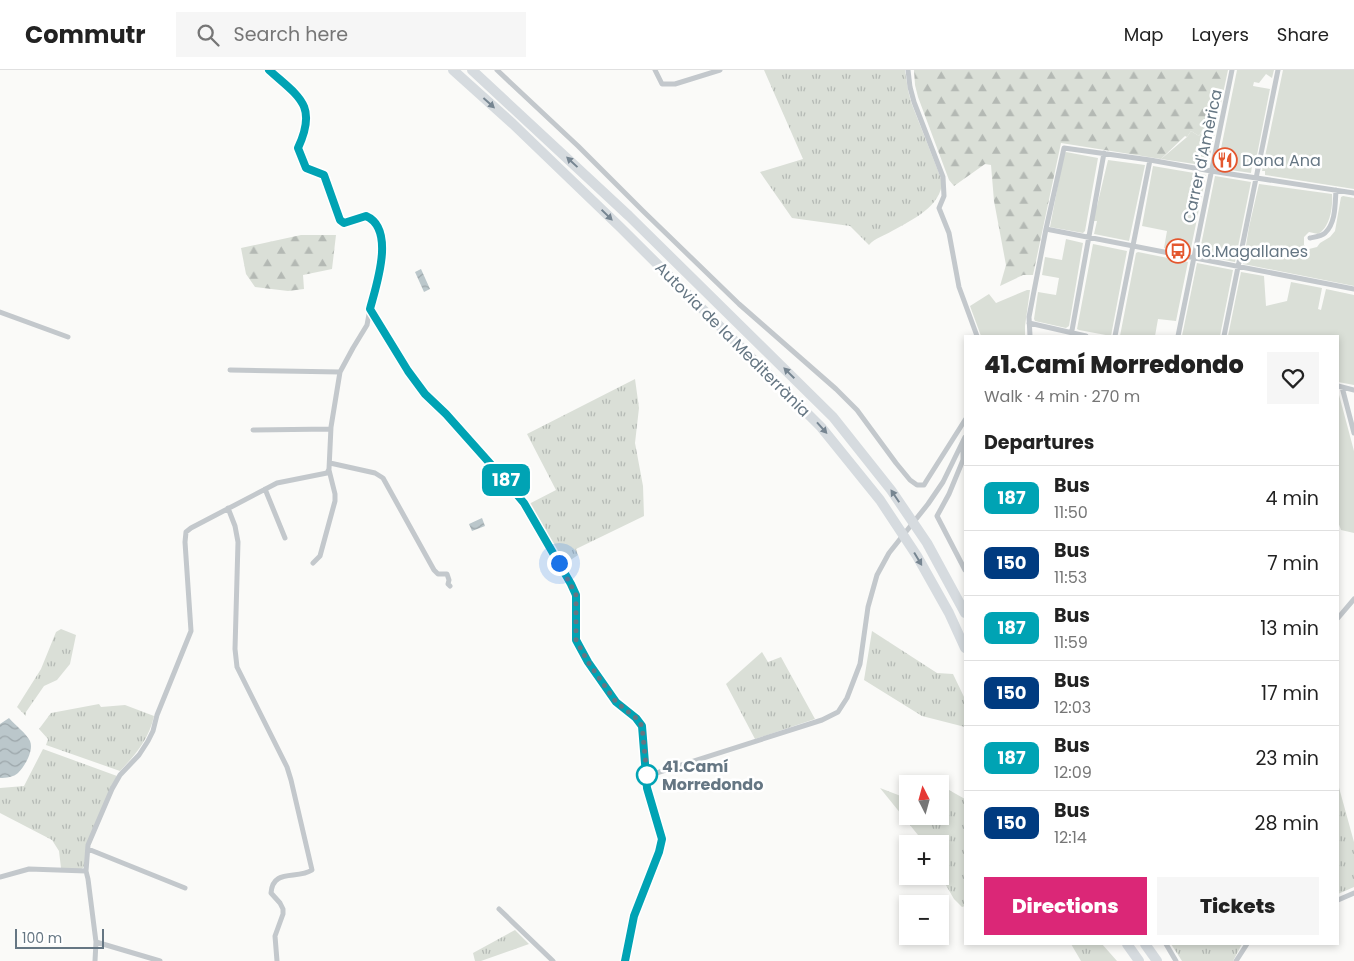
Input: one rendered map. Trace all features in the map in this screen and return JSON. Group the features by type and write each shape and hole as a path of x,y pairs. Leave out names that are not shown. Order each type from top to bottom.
{"highway":[{"name":"Autovia de la Mediterrània","path":"453,70 513,124 606,213 821,427 880,500 917,556 949,613 964,646"},
{"name":"Autovia de la Mediterrània","path":"472,70 629,216 833,417 891,490 927,543 964,611"},
{"path":"1128,945 1139,961"},
{"path":"1146,945 1157,961"}],"street":[{"path":"269,70 296,94 304,104 307,121 304,136 298,148 306,168 324,175 340,220 344,223 366,216 371,218 380,230 382,239 382,253 367,325 340,372 331,429 330,466 335,501 320,556 313,563"},
{"path":"497,70 546,115 739,304 836,389 857,410 896,464 917,485 924,485 964,421"},
{"path":"655,70 662,84 675,84 720,70"},
{"path":"908,70 914,102 943,176 944,196 939,208 948,233 959,287 977,335"},
{"name":"Carrer d'Amèrica","path":"1178,335 1232,70"},
{"path":"1224,335 1278,70"},
{"path":"1030,335 1029,324 1046,228 1064,148 1354,193"},
{"path":"1029,324 1072,335 1104,153"},
{"path":"1115,335 1150,160"},
{"path":"1310,238 1324,234 1330,226 1334,218 1336,190"},
{"path":"1046,228 1354,289"},
{"path":"370,309 408,371 425,394 446,414 524,503 576,595 576,640 616,702 636,718 642,726 647,788 662,839 659,852 634,916 625,961"},
{"path":"0,312 68,337"},
{"path":"230,370 340,372"},
{"path":"1354,390 1340,387 1354,433"},
{"path":"253,430 331,429"},
{"path":"647,776 822,720 838,712 848,698 860,664 868,607 877,575 889,553 943,482 964,439"},
{"path":"964,439 963,460 949,494 937,516 964,568"},
{"path":"95,961 96,942 86,871 88,849 112,789 120,775 139,755 153,732 156,715 191,631 185,542 186,532 265,489 283,481 322,475 327,473 330,466"},
{"path":"330,466 375,473 383,478 434,570 438,574 447,574 450,586"},
{"path":"265,489 285,538"},
{"path":"228,508 235,526 238,542 235,649 237,667 286,767 312,870 306,873 281,877 271,885 271,893 283,909 275,936 277,961"},
{"path":"1339,617 1354,599"},
{"path":"88,849 184,888"},
{"path":"0,878 29,869 86,871"},
{"path":"1339,900 1354,892"},
{"path":"499,909 553,961"},
{"path":"96,942 160,961"},
{"path":"1167,945 1176,961"},
{"path":"1236,961 1246,945"}],"green space":[{"path":"764,70 905,70 911,102 942,181 941,190 937,198 917,217 869,245 850,226 792,218 760,172 803,159"},
{"path":"914,70 1228,70 1221,103 1210,115 1199,136 1191,131 1187,137 1185,136 1161,159 1061,143 1033,275 1023,275 1000,286 1006,265 994,201 991,165 985,164 954,186 949,180 918,97"},
{"path":"1237,70 1274,70 1272,78 1266,74 1259,83 1254,82 1253,86 1270,89 1256,160 1253,160 1251,173 1217,168"},
{"path":"1283,70 1354,70 1354,189 1265,175 1265,171 1262,171"},
{"path":"1221,103 1208,166 1161,159 1187,137 1191,131 1199,136 1210,115"},
{"path":"1064,153 1098,158 1085,231 1083,233 1050,227"},
{"path":"1108,160 1145,165 1129,241 1094,234 1097,221 1093,221"},
{"path":"1153,166 1206,175 1190,253 1164,248 1167,231 1142,226"},
{"path":"1215,176 1251,182 1235,262 1199,255"},
{"path":"1259,184 1332,194 1331,211 1325,227 1318,234 1309,232 1304,237 1304,245 1309,249 1317,247 1335,231 1341,197 1354,198 1354,286 1243,264"},
{"path":"301,235 336,235 332,269 303,275 304,289 288,291 255,287 246,274 241,248"},
{"path":"1066,239 1083,243 1069,326 1066,328 1035,321 1034,319 1038,292 1056,295 1059,278 1042,275 1045,257 1062,260"},
{"path":"1093,244 1127,251 1111,335 1077,329"},
{"path":"1136,253 1188,262 1176,321 1158,319 1155,335 1120,335"},
{"path":"1197,263 1233,270 1220,335 1182,335"},
{"path":"1241,272 1264,276 1266,306 1287,301 1291,282 1322,288 1318,309 1321,310 1326,289 1354,295 1354,385 1339,382 1339,335 1228,335"},
{"path":"1030,290 1025,335 981,335 970,306 989,294 996,303"},
{"path":"635,379 639,408 635,443 643,486 644,516 576,549 578,555 563,565 527,505 556,490 527,434"},
{"path":"1339,395 1354,451 1354,533 1341,530 1339,525"},
{"path":"61,629 76,635 70,664 57,680 44,686 26,712 26,716 17,707 41,669 56,632"},
{"path":"872,631 937,673 953,674 964,697 964,727 922,716 864,680"},
{"path":"762,652 768,662 781,657 815,719 755,739 726,684"},
{"path":"99,704 101,707 125,705 154,716 149,732 141,746 120,771 46,745 48,739 39,729 51,713"},
{"path":"43,749 117,776 97,821 84,867 80,870 61,868 59,851 52,840 0,813 0,788 24,786"},
{"path":"880,788 899,795 899,812"},
{"path":"1339,788 1354,842 1354,887 1339,894"},
{"path":"949,790 964,798 964,906 962,907 954,899 946,885 949,885 949,835 918,835 910,825 949,825"},
{"path":"515,930 529,944 481,961 475,961 473,953"},
{"path":"1072,945 1103,945 1117,961 1081,961"},
{"path":"1172,945 1241,945 1233,961 1182,961"}],"water":[{"path":"421,269 430,289 424,292 415,272"},
{"path":"482,518 485,526 472,531 469,524"},
{"path":"9,718 28,738 31,749 26,762 18,773 0,778 0,724"}],"bus line":[{"name":"187","path":"269,70 296,94 304,104 307,121 304,136 298,148 306,168 324,175 340,220 344,223 366,216 371,218 380,230 382,253 370,309 408,371 425,394 446,414 524,503 576,595 576,640 588,662 616,702 636,718 642,726 647,788 662,839 659,852 634,916 625,961"}],"place":[{"name":"Dona Ana","path":"1225,160"},
{"name":"16.Magallanes","path":"1178,251"},
{"name":"41.Camí Morredondo","path":"647,775"}],"route":[{"path":"559,563 576,595 576,640 588,662 616,702 636,718 642,726 647,775"}]}
